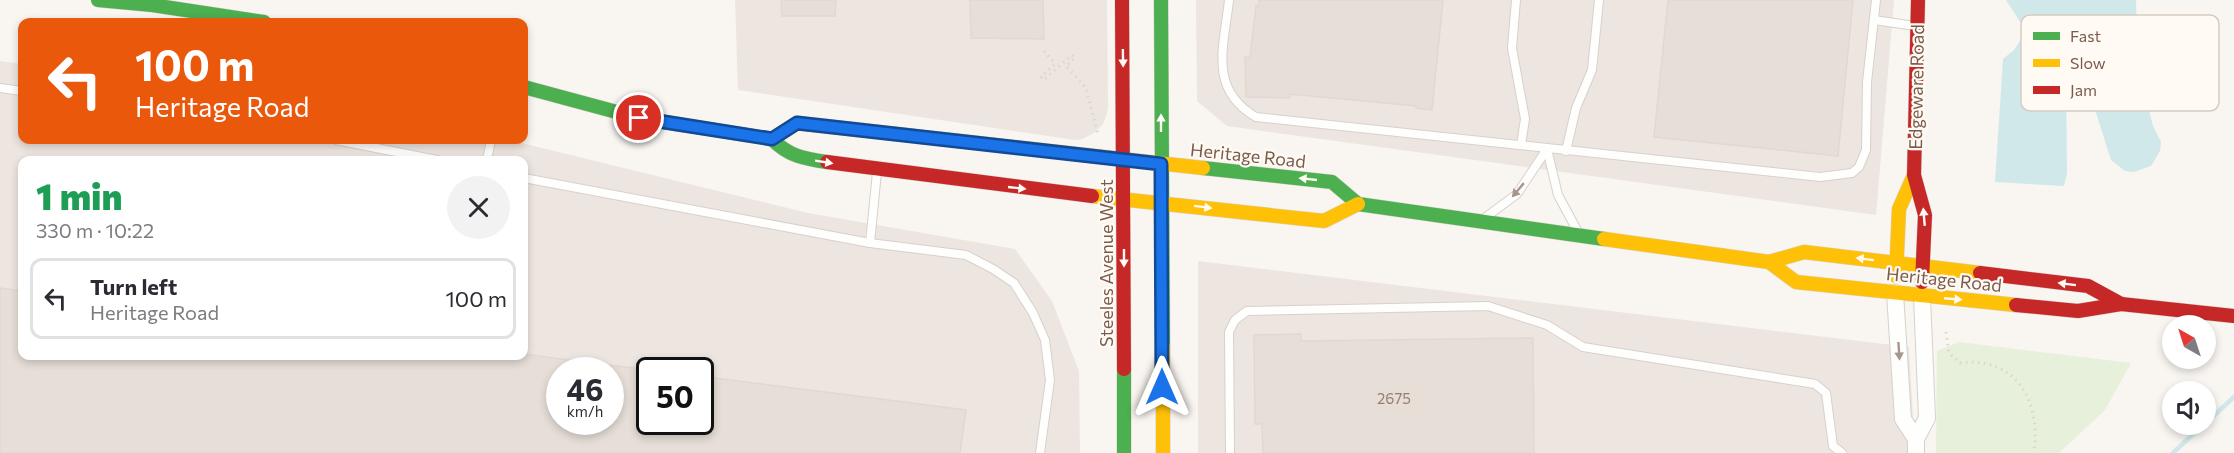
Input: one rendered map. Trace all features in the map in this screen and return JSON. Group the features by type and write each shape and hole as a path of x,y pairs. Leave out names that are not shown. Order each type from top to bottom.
{"main road":[{"path":"98,0 152,5 238,18"},
{"name":"Steeles Avenue West","path":"1122,0 1124,453"},
{"path":"1161,0 1163,453"},
{"name":"Edgeware Road","path":"1918,0 1914,175 1925,215 1922,296"},
{"path":"528,88 639,118 772,139 789,155 877,171 1324,221 1358,204"},
{"name":"Heritage Road","path":"772,139 797,123 1332,182 1358,204 1769,262 1804,252 2088,286 2121,304"},
{"name":"Edgeware Road","path":"1895,292 1899,209 1914,175"},
{"name":"Heritage Road","path":"1769,262 1796,282 2078,311 2121,304 2234,316"}],"street":[{"name":"Edgeware Road","path":"1895,292 1903,419 1916,446"},
{"name":"Edgeware Road","path":"1916,446 1927,418 1922,296"}],"lane":[{"path":"1229,0 1222,61 1223,79 1233,98 1244,110 1256,117 1820,177 1852,173 1860,167 1866,150 1867,82 1876,0"},
{"path":"1516,0 1512,48 1525,119 1521,145"},
{"path":"1566,151 1576,108 1592,70 1599,0"},
{"path":"1874,20 1917,26"},
{"path":"0,88 18,90"},
{"path":"356,144 417,156"},
{"path":"1480,221 1517,194 1547,149"},
{"path":"1547,149 1558,195 1580,235"},
{"path":"870,243 877,171"},
{"path":"528,179 870,243 966,255 1014,283 1045,340 1050,380 1040,453"},
{"path":"1230,453 1229,332 1235,320 1247,311 1488,306 1547,325 1583,347 1815,384 1826,393 1833,446 1842,453"}],"path":[{"path":"1044,51 1055,64 1041,77 1044,80 1072,55 1075,58 1066,66 1086,88 1098,134"},
{"path":"1946,332 1949,353 1959,363 1977,361 1990,364 2008,373 2019,383 2032,408 2036,442 2034,453"}],"shaded area":[{"path":"735,0 1107,0 1108,107 1106,117 1094,133 1075,140 738,90"},
{"path":"1196,0 1894,0 1876,215 1227,126 1197,101"},
{"path":"0,61 18,63 18,144 525,144 808,213 1015,249 1052,301 1079,371 1080,453 0,453"},
{"path":"1198,261 1909,347 1915,453 1198,453"}],"green space":[{"path":"1959,342 2131,363 2105,410 2059,453 1936,453 1937,351"}],"water":[{"path":"2006,0 2136,0 2136,15 2021,15 2021,23"},
{"path":"2021,39 2021,111 2066,111 2067,173 2064,186 1995,182 2003,59 2014,50"},
{"path":"2096,111 2149,111 2161,142 2160,151 2151,166 2134,172 2125,171 2111,160"}],"building":[{"path":"781,0 836,0 835,16 782,16"},
{"path":"970,0 1043,0 1044,39 971,38"},
{"path":"1259,0 1443,0 1432,110 1416,108 1416,106 1290,94 1290,98 1246,97 1245,57 1250,57 1256,6 1258,7"},
{"path":"1668,0 1853,0 1838,156 1654,137"},
{"path":"0,288 18,290 18,360 528,360 528,355 547,357 546,435 624,435 624,367 636,368 636,435 714,435 714,378 966,410 960,453 0,453"},
{"path":"1301,334 1301,341 1533,338 1534,453 1263,453 1262,424 1255,424 1254,335"}],"waterway":[{"path":"2216,414 2234,397"},
{"path":"2173,453 2192,435"}],"traffic: fast":[{"path":"98,0 152,5 238,18"},
{"path":"1161,0 1163,346"},
{"path":"528,88 639,118 772,139 797,156 827,162"},
{"path":"1203,168 1332,182 1358,204 1604,239"},
{"path":"1124,369 1124,453"}],"traffic: slow":[{"path":"772,139 797,123 1203,168"},
{"path":"1896,276 1899,209 1914,175"},
{"path":"1092,196 1324,221 1358,204"},
{"path":"1604,239 1769,262 1804,252 1980,273"},
{"path":"1769,262 1796,282 2016,305"},
{"path":"1163,346 1163,453"}],"traffic: jam":[{"path":"1122,0 1124,369"},
{"path":"1918,0 1914,175 1925,215 1922,282"},
{"path":"827,162 1092,196"},
{"path":"1980,273 2088,286 2121,304"},
{"path":"2016,305 2078,311 2121,304 2234,316"}],"route":[{"path":"639,118 772,139 797,123 1161,164 1162,387"}]}
